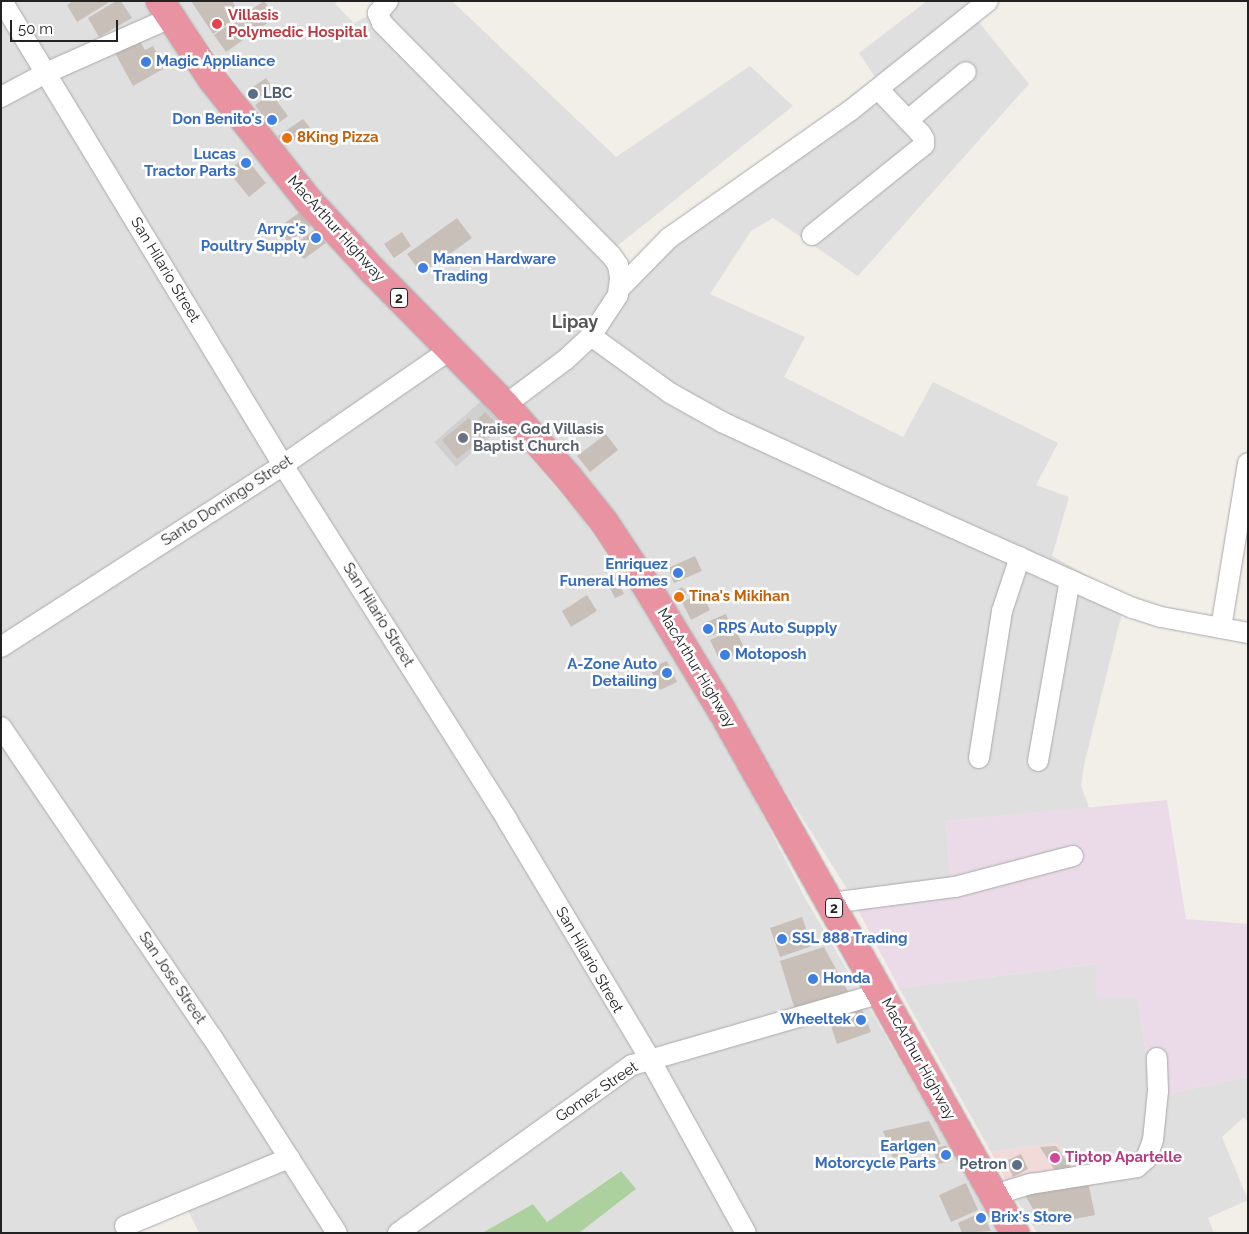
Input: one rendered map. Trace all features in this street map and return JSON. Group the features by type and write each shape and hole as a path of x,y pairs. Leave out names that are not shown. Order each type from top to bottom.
{"highway":[{"name":"MacArthur Highway","path":"165,10 218,87 308,200 450,350 505,405 598,515 647,587 721,709 1015,1233"}],"street":[{"name":"San Hilario Street","path":"2,1 283,465 502,811 650,1060 746,1233"},
{"path":"388,1 378,13 382,23 611,255 618,265 620,288"},
{"path":"505,405 565,360 591,336 604,319 620,288 669,238 694,223 878,89 988,1"},
{"path":"1,97 165,10"},
{"path":"908,120 966,72"},
{"path":"812,235 923,148 924,140 908,120 878,89"},
{"path":"591,336 670,393 722,422 1070,580 1132,608 1161,617 1248,633"},
{"name":"Santo Domingo Street","path":"1,647 283,465 450,350"},
{"path":"1221,628 1248,463"},
{"path":"979,758 1002,611 1020,557"},
{"path":"1038,761 1070,580"},
{"name":"San Jose Street","path":"1,727 206,1029 337,1233"},
{"path":"831,903 955,887 1073,856"},
{"name":"Gomez Street","path":"398,1233 632,1065 881,993"},
{"path":"994,1195 1031,1184 1137,1167 1146,1159 1153,1140 1158,1091 1157,1058"},
{"path":"125,1226 289,1158"}],"shaded area":[{"path":"1,1 142,1 166,38 289,199 481,401 434,442 456,467 503,426 583,520 698,690 804,896 1000,1233 579,1233 635,1190 620,1171 547,1222 533,1204 482,1233 199,1233 188,1210 132,1233 1,1233"},
{"path":"177,1 338,1 335,4 354,23 397,1 452,1 616,157 750,66 793,106 617,246 632,268 875,77 859,53 927,1 979,1 968,9 1029,84 858,276 773,218 751,231 710,294 805,337 784,377 903,437 933,382 1058,443 1036,485 1069,497 1052,556 1126,597 1084,765 1081,785 1089,808 946,821 951,879 847,889 621,530 496,380 299,171"},
{"path":"481,401 503,426 456,467 434,442"},
{"path":"1167,800 1186,919 1248,924 1248,1076 1152,1098 1138,997 1097,999 1095,964 899,988 847,889 951,879 946,821"},
{"path":"1095,964 1138,996 1152,1098 1248,1076 1248,1123 1244,1117 1222,1137 1248,1200 1208,1218 1214,1233 1037,1233 1009,1187 1057,1143 991,1152 899,988"},
{"path":"1057,1143 1077,1173 1009,1187 991,1152"}],"green space":[{"path":"621,1171 636,1189 579,1233 482,1233 533,1204 547,1222"}],"building":[{"path":"73,1 111,1 77,22 67,5"},
{"path":"116,1 121,1 132,18 99,37 88,18"},
{"name":"Villasis Polymedic Hospital","path":"191,1 232,1 241,15 213,34"},
{"path":"264,1 276,17 226,52 214,35"},
{"path":"138,38 145,50 153,46 165,68 133,86 114,51"},
{"path":"266,78 273,88 253,101 247,91"},
{"path":"271,93 288,116 272,128 255,105"},
{"path":"303,119 311,129 286,146 278,136"},
{"path":"245,157 266,183 249,197 228,171"},
{"path":"300,212 311,226 288,242 278,228"},
{"path":"457,218 472,238 422,274 407,254"},
{"path":"315,229 326,243 304,259 293,246"},
{"path":"402,232 411,246 394,258 384,244"},
{"path":"485,412 494,421 484,431 475,422"},
{"name":"Praise God Villasis Baptist Church","path":"469,418 485,437 457,459 442,440"},
{"path":"606,434 618,450 590,472 577,456"},
{"path":"695,556 702,571 674,583 668,568"},
{"path":"615,577 624,594 615,598 607,582"},
{"path":"682,587 688,594 679,601 673,593"},
{"path":"702,593 710,610 691,620 682,602"},
{"path":"587,595 597,611 571,627 562,611"},
{"path":"726,614 731,628 708,637 702,624"},
{"path":"735,628 745,650 720,661 710,640"},
{"path":"667,661 677,682 660,690 650,668"},
{"path":"802,917 812,946 780,957 770,928"},
{"name":"Honda","path":"824,947 851,997 796,1013 780,961"},
{"path":"861,1006 871,1032 837,1044 828,1017"},
{"path":"929,1121 941,1144 893,1158 883,1131"},
{"path":"946,1145 951,1161 938,1164 933,1149"},
{"path":"1056,1146 1074,1171 1057,1174 1040,1147"},
{"name":"Petron","path":"1021,1154 1028,1169 1013,1177 1006,1161"},
{"path":"1087,1177 1095,1215 1043,1225 1021,1189"},
{"path":"966,1183 978,1210 951,1222 939,1195"},
{"path":"982,1212 991,1231 962,1233 958,1223"}],"place":[{"name":"Villasis Polymedic Hospital","path":"217,24"},
{"name":"Magic Appliance","path":"146,62"},
{"name":"LBC","path":"253,94"},
{"name":"Don Benito's","path":"272,120"},
{"name":"8King Pizza","path":"287,138"},
{"name":"Lucas Tractor Parts","path":"246,163"},
{"name":"Arryc's Poultry Supply","path":"316,238"},
{"name":"Manen Hardware Trading","path":"423,268"},
{"name":"Praise God Villasis Baptist Church","path":"463,438"},
{"name":"Enriquez Funeral Homes","path":"678,573"},
{"name":"Tina's Mikihan","path":"679,597"},
{"name":"RPS Auto Supply","path":"708,629"},
{"name":"Motoposh","path":"725,655"},
{"name":"A-Zone Auto Detailing","path":"667,673"},
{"name":"SSL 888 Trading","path":"782,939"},
{"name":"Honda","path":"813,979"},
{"name":"Wheeltek","path":"861,1020"},
{"name":"Earlgen Motorcycle Parts","path":"946,1155"},
{"name":"Tiptop Apartelle","path":"1055,1158"},
{"name":"Petron","path":"1017,1165"},
{"name":"Brix's Store","path":"981,1218"}],"district":[{"name":"Lipay","path":"575,322"}]}
